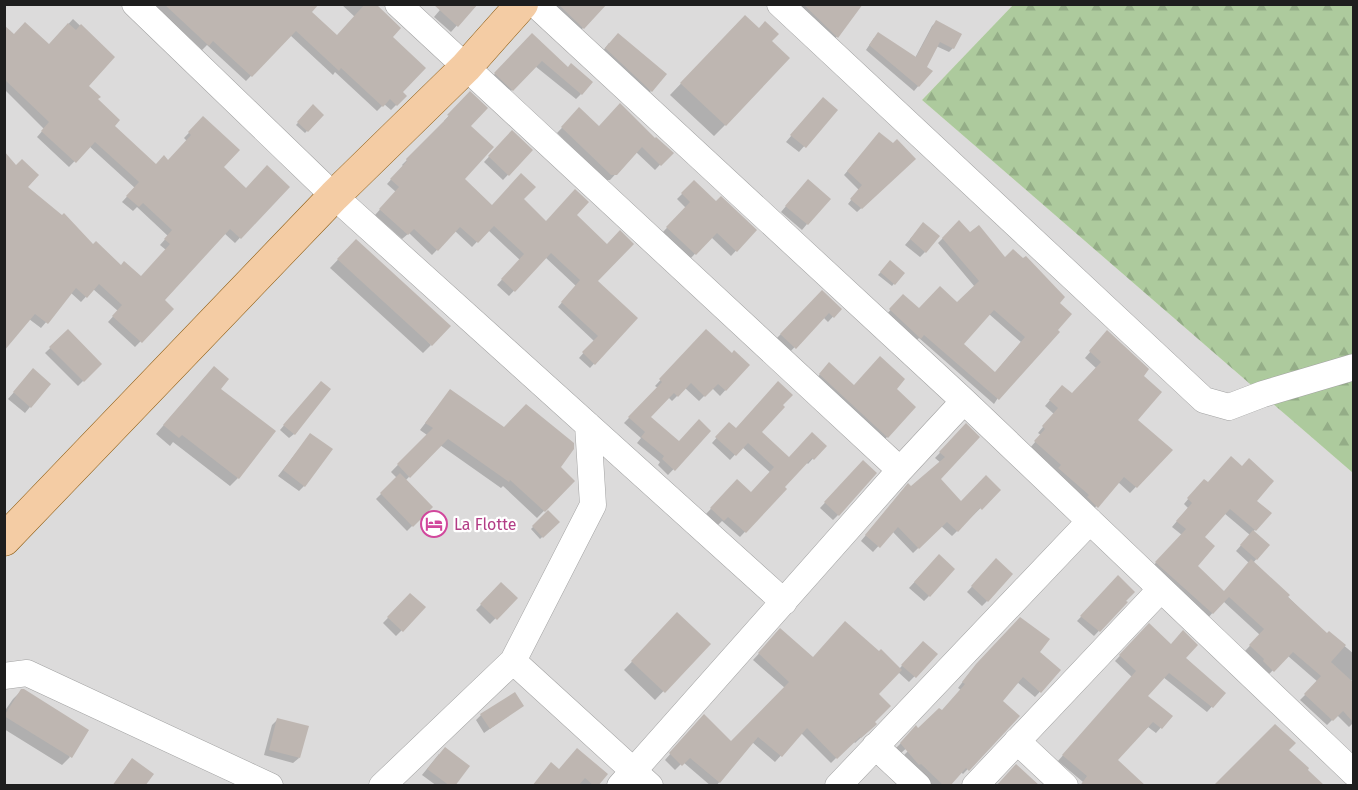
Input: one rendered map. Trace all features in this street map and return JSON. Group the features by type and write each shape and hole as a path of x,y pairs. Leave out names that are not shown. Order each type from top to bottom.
{"main road":[{"path":"4,540 334,196 466,66 522,4"}],"street":[{"path":"135,4 334,196 784,602"},
{"path":"398,4 900,470"},
{"path":"535,4 964,401 1353,773"},
{"path":"780,4 1204,400 1229,407 1263,394 1353,367"},
{"path":"513,662 634,780 784,602 964,401"},
{"path":"382,786 513,662 594,505 588,424"},
{"path":"838,786 1090,521"},
{"path":"975,786 1161,589"},
{"path":"4,676 27,673 270,786"},
{"path":"1017,741 1065,786"},
{"path":"875,747 918,786"}],"shaded area":[{"path":"5,5 1013,5 922,100 1353,473 1353,785 5,786"}],"green space":[{"path":"1013,5 1353,5 1353,473 922,100"}],"building":[{"path":"164,4 319,4 312,12 337,35 365,4 376,4 401,28 393,37 426,68 403,92 407,96 397,106 390,99 383,107 341,68 339,71 296,31 252,77 213,41 209,46"},
{"path":"433,4 478,4 458,27"},
{"path":"558,4 607,4 584,29"},
{"path":"803,4 863,4 838,38"},
{"path":"745,15 759,28 765,21 779,34 772,41 790,58 726,126 680,83"},
{"path":"936,20 962,34 954,49 940,42 927,67 933,71 919,87 869,45 878,32 916,57"},
{"path":"25,22 49,44 68,23 76,30 81,24 115,57 89,86 101,97 98,99 120,120 115,126 156,164 164,155 168,160 191,135 188,132 203,116 240,150 224,167 246,188 267,165 290,187 241,239 230,229 165,300 174,309 142,343 112,316 122,305 99,284 87,298 76,288 48,324 35,314 4,351 4,151 16,165 22,159 39,175 28,187 62,215 64,213 93,244 96,241 121,265 124,261 141,276 170,244 164,239 172,230 143,203 139,207 126,196 139,182 95,142 76,163 41,131 49,122 4,79 4,25 14,34"},
{"path":"532,33 568,67 571,63 593,82 582,95 542,61 513,91 494,73"},
{"path":"618,33 667,74 652,92 605,48"},
{"path":"470,91 488,108 471,126 494,147 465,179 492,205 521,173 536,187 524,199 546,221 575,189 589,202 577,215 607,244 620,230 634,244 598,281 638,318 595,365 582,352 598,336 561,302 580,280 551,253 515,292 501,279 524,254 494,226 478,243 460,227 438,251 414,229 408,235 379,209 399,187 390,179"},
{"path":"823,97 838,110 806,148 790,135"},
{"path":"620,103 655,138 674,153 661,166 642,147 617,175 611,175 561,127 579,107 599,126"},
{"path":"313,104 324,115 308,132 297,122"},
{"path":"512,130 533,150 509,176 488,156"},
{"path":"879,132 893,143 897,139 916,159 862,209 850,199 862,185 847,171"},
{"path":"808,179 831,199 808,225 785,206"},
{"path":"694,180 716,201 721,196 757,230 737,252 717,233 696,255 666,227 690,202 681,193"},
{"path":"959,220 970,232 979,225 1005,257 1013,249 1023,258 1026,256 1065,297 1060,303 1072,314 1058,330 1060,332 999,400 924,335 921,339 889,309 903,294 919,308 940,286 957,302 979,281 942,238","holes":["994,310 1025,337 995,372 964,344"]},
{"path":"923,222 940,236 926,253 910,239"},
{"path":"356,239 451,326 432,346 337,259"},
{"path":"890,260 905,273 895,285 880,272"},
{"path":"822,290 842,309 834,318 829,313 796,349 780,334"},
{"path":"68,329 102,364 84,382 49,347"},
{"path":"706,329 732,353 734,350 750,365 726,391 718,384 705,397 691,383 678,397 674,393 651,417 679,441 699,419 711,431 675,471 662,459 664,456 641,437 645,432 628,417 662,382 659,379"},
{"path":"1107,330 1149,369 1144,376 1162,392 1138,420 1173,450 1137,488 1124,477 1098,508 1087,497 1089,495 1058,468 1061,465 1034,441 1045,429 1042,426 1058,408 1049,400 1062,385 1072,393 1101,362 1089,351"},
{"path":"880,356 905,379 897,389 916,407 888,438 819,374 829,362 854,385"},
{"path":"214,366 229,379 221,389 276,431 239,479 182,435 179,438 163,425"},
{"path":"33,368 51,384 31,408 13,392"},
{"path":"321,381 331,389 295,435 283,425"},
{"path":"778,381 793,395 762,432 789,457 812,432 827,446 814,460 812,458 785,487 787,489 746,533 728,517 724,521 710,508 737,479 751,492 774,467 748,443 736,456 715,437 729,422 736,428"},
{"path":"450,389 504,427 526,404 574,443 574,449 561,467 575,481 545,512 510,480 509,482 448,439 410,478 397,464 433,428 425,423"},
{"path":"966,423 980,437 941,479 961,501 986,475 1001,490 958,532 947,522 919,549 898,527 880,548 865,535 908,483 911,486 945,457 939,452"},
{"path":"310,433 333,449 305,487 283,470"},
{"path":"1231,456 1242,466 1249,458 1274,481 1257,501 1272,513 1256,531 1230,509 1205,537 1215,546 1198,566 1224,591 1251,559 1327,633 1329,631 1346,645 1331,662 1353,682 1353,722 1343,711 1333,721 1304,694 1321,676 1293,652 1274,672 1263,661 1264,659 1249,645 1264,629 1229,597 1213,614 1155,562 1186,529 1176,521 1192,503 1187,498 1204,479 1208,482"},
{"path":"863,460 877,473 839,516 824,502"},
{"path":"400,473 433,507 413,527 380,493"},
{"path":"548,510 560,522 543,538 532,526"},
{"path":"1253,530 1270,545 1257,560 1240,545"},
{"path":"939,554 955,569 930,597 914,582"},
{"path":"996,558 1013,574 988,602 971,586"},
{"path":"1118,575 1135,592 1100,632 1080,616"},
{"path":"501,582 518,598 497,620 480,604"},
{"path":"410,593 426,607 403,632 387,617"},
{"path":"677,612 711,644 665,693 631,661"},
{"path":"1020,617 1050,639 1040,652 1061,670 1041,693 1023,677 1003,701 1020,716 969,771 966,768 950,786 944,786 921,764 919,765 900,743 916,725 918,728 939,708 942,710 965,684 962,682 976,664"},
{"path":"845,621 879,651 881,649 902,670 879,694 891,706 875,722 877,724 875,726 837,759 807,728 782,757 758,737 720,783 690,758 682,766 669,753 704,714 731,741 789,682 758,653 780,628 813,657"},
{"path":"1149,623 1171,644 1183,630 1198,645 1186,658 1226,693 1213,708 1169,673 1148,696 1173,716 1162,729 1153,722 1118,760 1146,786 1080,786 1087,776 1062,755 1136,671 1119,655"},
{"path":"923,641 938,654 916,678 901,665"},
{"path":"21,689 89,730 72,758 4,716"},
{"path":"515,692 524,706 490,729 480,714"},
{"path":"277,718 309,726 300,758 269,750"},
{"path":"1275,724 1296,743 1289,750 1325,786 1213,786"},
{"path":"445,747 470,766 455,786 450,786 427,769"},
{"path":"577,748 608,774 598,786 594,786 585,778 578,786 532,786 551,762 559,769"},
{"path":"132,758 154,774 145,786 112,786"},
{"path":"1016,764 1040,786 996,786"}],"place":[{"name":"La Flotte","path":"434,524"}]}
